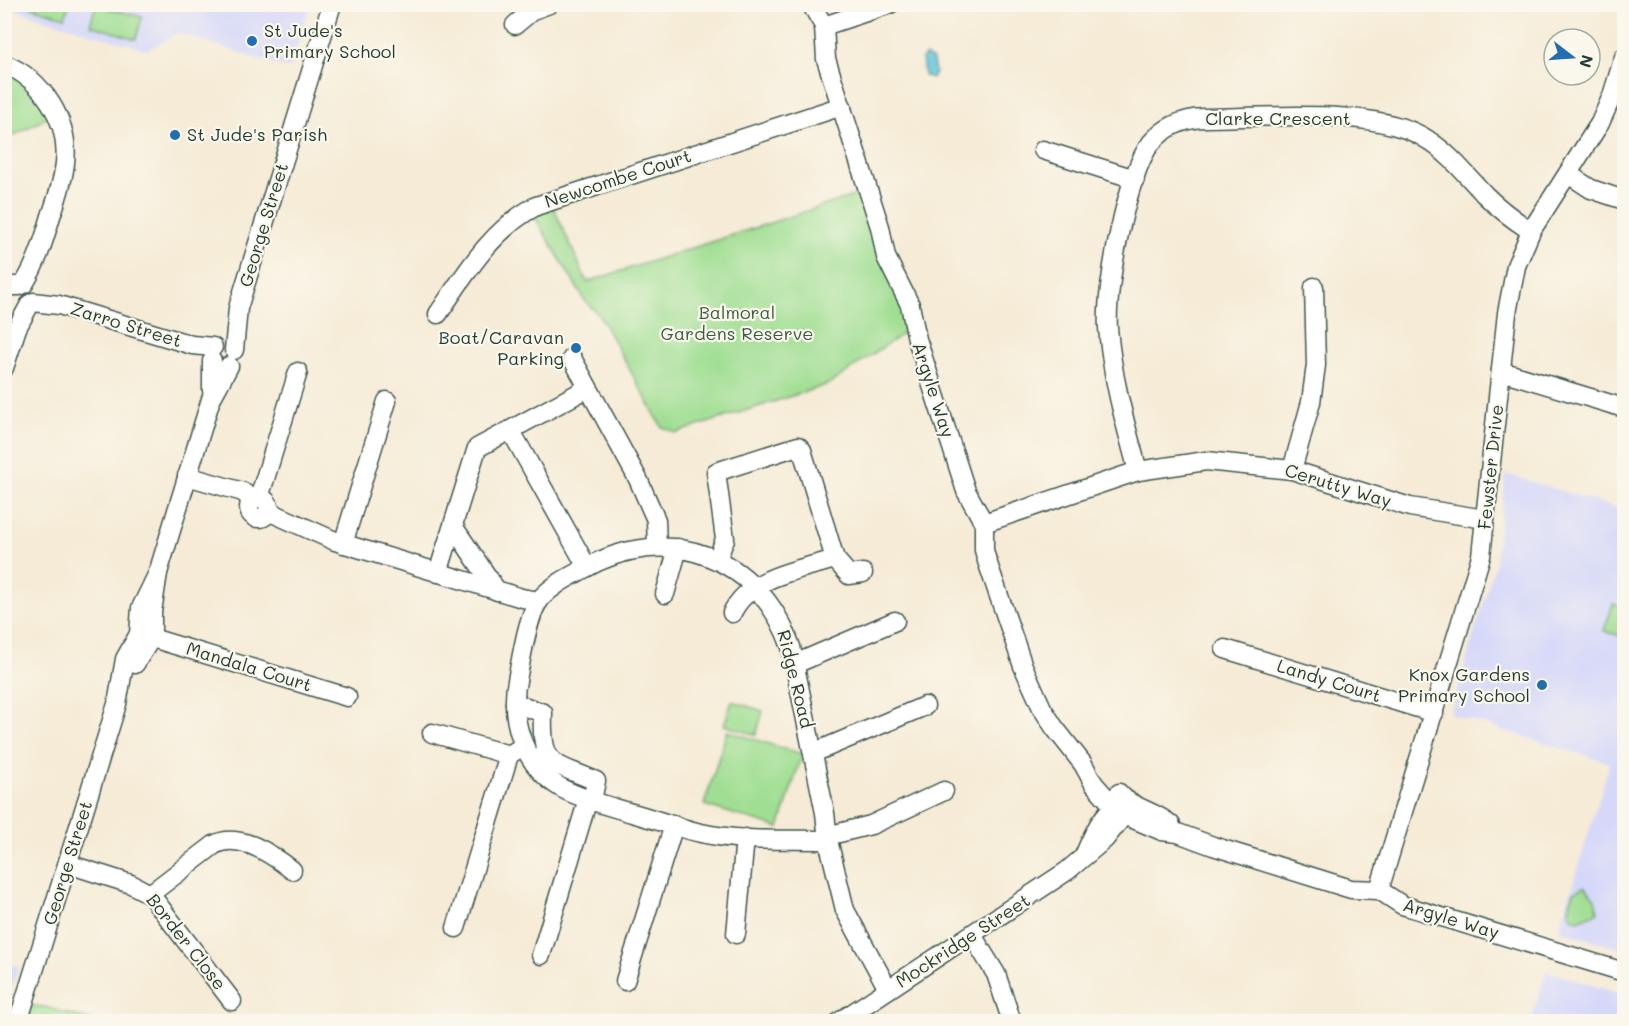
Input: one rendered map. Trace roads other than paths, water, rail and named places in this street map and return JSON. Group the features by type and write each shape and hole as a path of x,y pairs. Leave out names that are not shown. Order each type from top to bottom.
{"street":[{"name":"George Street","path":"15,1018 68,864 117,704 145,636 152,612 158,573 211,399 220,354 238,308 332,4"},
{"path":"516,25 533,10 549,4"},
{"name":"Argyle Way","path":"811,4 824,26 826,59 880,227 886,256 910,305 917,339 966,491 984,523 984,550 1023,666 1042,708 1064,742 1083,764 1094,784 1121,807 1161,831 1178,833 1351,889 1379,890 1402,906 1624,972"},
{"path":"824,26 890,4"},
{"name":"Fewster Drive","path":"1379,890 1478,570 1510,291 1521,253 1531,231 1606,110 1624,57"},
{"path":"4,64 27,77 43,93 56,113 65,138 63,174 38,257 22,293 17,328 4,368"},
{"name":"Newcombe Court","path":"438,314 489,243 505,226 529,209 575,191 842,106"},
{"name":"Clarke Crescent","path":"1138,471 1114,382 1108,324 1114,256 1144,154 1154,140 1170,127 1192,119 1373,120 1402,127 1428,140 1452,159 1496,206 1531,231"},
{"path":"1042,150 1135,179"},
{"path":"1568,174 1591,189 1624,200"},
{"path":"1292,470 1311,402 1316,365 1314,287"},
{"name":"Zarro Street","path":"22,293 220,354"},
{"path":"573,358 638,479 654,514 657,526 657,547"},
{"path":"1501,371 1624,408"},
{"path":"260,503 298,372"},
{"path":"438,573 475,451 480,446 588,387"},
{"path":"343,544 387,401"},
{"path":"511,431 587,567"},
{"path":"717,560 725,539 716,472 796,446 802,450 835,559 849,575 863,573"},
{"name":"Cerutty Way","path":"984,523 1138,471 1206,462 1292,470 1410,507 1485,519"},
{"path":"187,476 243,492 260,503 343,544 497,591 539,601 517,677 514,703 517,727 516,750 456,928"},
{"path":"453,526 497,591"},
{"name":"Ridge Road","path":"539,601 559,583 587,567 626,551 657,547 678,548 717,560 754,586 782,623 795,664 828,838 845,910 888,989"},
{"path":"664,594 678,548"},
{"path":"732,613 740,599 754,586 835,559"},
{"path":"795,664 895,621"},
{"name":"Mandala Court","path":"145,636 347,697"},
{"name":"Landy Court","path":"1225,649 1434,712"},
{"path":"514,703 542,712 542,734 546,752 559,766 596,781 541,955"},
{"path":"813,753 925,706"},
{"path":"432,733 516,750 536,765 553,783 590,800 706,834 745,838 828,838 871,825 944,791"},
{"name":"Mockridge Street","path":"839,1022 1051,883 1084,856 1094,833 1121,807"},
{"path":"625,981 674,825"},
{"path":"736,934 745,838"},
{"path":"150,894 214,845 227,840 268,852 292,870"},
{"name":"Border Close","path":"68,864 131,884 150,894 232,1001"},
{"path":"972,935 996,974 1012,1022"}],"water":[{"path":"926,55 933,60 935,73 932,78 924,76 922,59"}],"place":[{"name":"St Jude's Primary School","path":"252,41"},
{"name":"St Jude's Parish","path":"175,135"},
{"name":"Boat/Caravan Parking","path":"576,348"},
{"name":"Knox Gardens Primary School","path":"1542,685"}],"park label":[{"name":"Balmoral Gardens Reserve","path":"737,323"}]}
